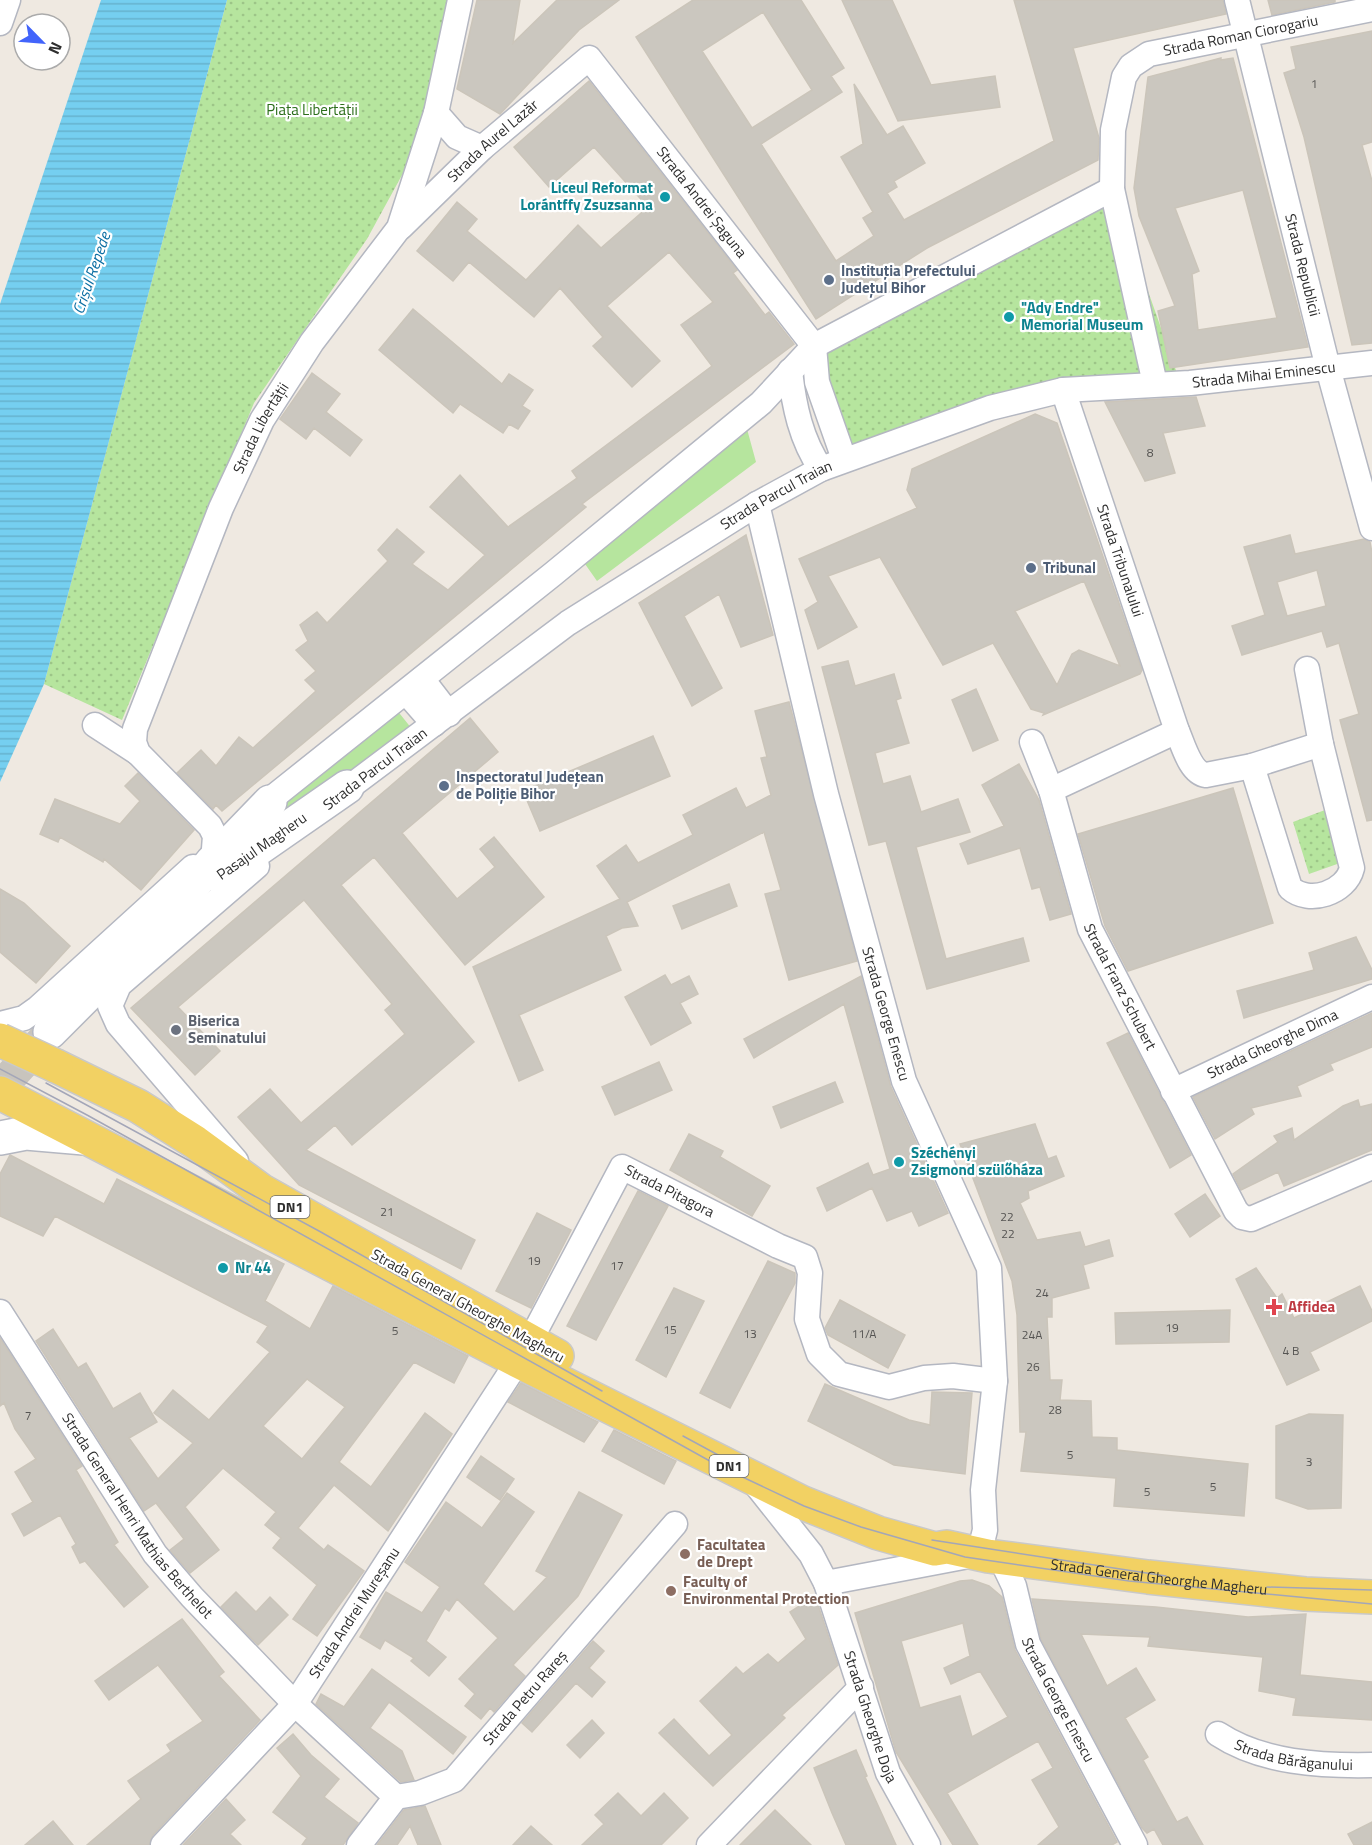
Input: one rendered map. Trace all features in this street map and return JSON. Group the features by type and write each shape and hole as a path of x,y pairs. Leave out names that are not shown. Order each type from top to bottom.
{"main road":[{"name":"Strada General Gheorghe Magheru","path":"0,1040 138,1106 195,1142 262,1191 524,1351 747,1474 837,1518 935,1549 947,1547 983,1555 1148,1578 1305,1594 1372,1597"},
{"name":"Strada General Gheorghe Magheru","path":"0,1093 84,1138 789,1480 865,1512 930,1534 947,1547"}],"street":[{"path":"0,23 8,0"},
{"name":"Strada Libertății","path":"138,753 134,742 135,729 221,507 262,420 312,342 399,228 436,113 460,0"},
{"name":"Strada Republicii","path":"1238,0 1328,368 1372,528"},
{"name":"Strada Roman Ciorogariu","path":"1112,189 1113,130 1124,77 1131,66 1149,54 1372,9"},
{"name":"Strada Aurel Lazăr","path":"399,228 482,148 589,58"},
{"name":"Strada Andrei Șaguna","path":"589,58 814,346"},
{"path":"436,113 457,137 482,148"},
{"path":"0,1024 24,1018 46,1002 246,819 270,802 761,403 814,346 1112,189 1155,384"},
{"name":"Strada Parcul Traian","path":"814,346 817,382 825,411 844,459"},
{"name":"Strada Mihai Eminescu","path":"1155,384 1190,383 1372,363"},
{"path":"790,371 794,404 809,452 821,469"},
{"name":"Strada Parcul Traian","path":"262,1191 118,1024 110,1006 119,984 347,787 442,719 568,623 757,504 844,459 990,408 1062,390 1155,384"},
{"name":"Strada Tribunalului","path":"1062,390 1177,731 1200,774 1252,766"},
{"path":"761,403 794,404 825,411"},
{"name":"Strada George Enescu","path":"757,504 826,794 904,1081 989,1268 995,1381 983,1490 985,1530 983,1555 1003,1563 1014,1586 1028,1644 1135,1845"},
{"path":"1307,669 1321,744 1352,868 1350,878 1343,886 1311,897 1299,896 1290,888 1252,766 1321,744"},
{"path":"414,685 442,719"},
{"path":"95,725 138,753 210,826 215,836 214,849"},
{"path":"1051,790 1177,731"},
{"name":"Strada Franz Schubert","path":"1032,742 1051,790 1090,929 1173,1091 1242,1218 1251,1219 1372,1167"},
{"name":"Pasajul Magheru","path":"178,904 347,787"},
{"name":"Pasajul Magheru","path":"50,1032 178,904 212,862 270,802"},
{"name":"Strada Gheorghe Dima","path":"1173,1091 1372,997"},
{"path":"0,1138 26,1133 84,1138"},
{"name":"Strada Pitagora","path":"524,1351 622,1167 778,1246 806,1257 810,1273 807,1318 819,1354 839,1374 889,1387 924,1378 953,1376 995,1381"},
{"name":"Strada General Henri Mathias Berthelot","path":"0,1312 155,1554 192,1597 295,1704 396,1797"},
{"name":"Strada Andrei Mureșanu","path":"163,1845 295,1704 524,1351"},
{"name":"Strada Gheorghe Doja","path":"747,1474 811,1554 826,1583 888,1773 928,1845"},
{"name":"Strada Petru Rareș","path":"396,1797 420,1793 454,1780 675,1524"},
{"path":"826,1583 983,1555"},
{"path":"709,1845 861,1687"},
{"name":"Strada Bărăganului","path":"1218,1734 1236,1746 1278,1758 1336,1766 1372,1765"},
{"path":"359,1845 396,1797"}],"green space":[{"name":"Piața Libertății","path":"227,0 460,0 436,113 367,239 254,403 122,720 44,684"},
{"path":"1112,189 1185,396 1062,390 844,459 814,346"},
{"path":"747,429 756,462 597,581 578,554"},
{"path":"392,704 412,729 243,860 261,813"},
{"path":"1325,810 1340,863 1309,874 1293,822"}],"water":[{"name":"Crișul Repede","path":"101,0 227,0 44,684 0,782 0,304"}],"building":[{"path":"477,0 520,0 513,43 557,0 619,0 579,30 500,114 457,89"},
{"path":"693,0 801,0 844,68 831,76 842,92 761,144 836,261 874,236 863,218 873,212 841,157 863,144 854,84 887,135 903,126 925,163 894,181 897,187 887,193 904,220 1054,141 1014,0 1223,0 1226,14 1073,48 1099,138 1098,160 927,248 816,319 636,37","holes":["763,12 812,90 752,128 702,51"]},
{"path":"842,0 892,0 931,85 995,76 1000,107 898,121"},
{"path":"1268,0 1335,0 1335,2 1272,15"},
{"path":"1372,31 1372,142 1362,145 1372,181 1372,343 1352,345 1304,137 1284,73 1296,69 1291,47"},
{"path":"1221,58 1221,60 1233,58 1308,347 1170,368 1158,311 1175,306 1139,216 1134,188 1148,77","holes":["1243,190 1277,318 1198,330 1192,274 1199,271 1175,208"]},
{"path":"589,81 737,270 733,273 765,315 769,312 794,344 582,504 586,507 222,811 216,805 213,809 177,773 201,750 216,766 239,737 253,748 316,691 305,680 316,671 296,650 308,641 300,625 317,612 327,623 388,561 378,550 397,529 424,552 412,564 448,590 485,555 430,507 460,475 508,527 577,478 572,471 712,366 681,325 713,302 669,252 607,306 660,361 632,387 593,346 603,337 560,288 534,317 469,262 453,281 417,251 457,202 477,219 467,231 526,280 578,225 601,248 648,207 594,147 549,187 514,147"},
{"path":"413,309 502,384 509,374 533,390 522,406 530,411 518,429 509,424 503,433 460,404 453,413 379,350"},
{"path":"312,373 340,394 326,412 362,440 350,456 314,428 306,439 280,419"},
{"path":"1196,397 1205,426 1163,433 1175,473 1145,481 1105,402"},
{"name":"Tribunal","path":"1035,414 1057,423 1142,670 1140,674 1043,715 1044,713 1031,709 993,643 943,665 880,557 828,576 857,627 818,649 805,610 818,602 799,559 917,508 907,490 912,469","holes":["1084,581 1120,666 1079,650 1072,654 1057,685 1015,611"]},
{"path":"746,535 773,635 741,647 719,594 684,616 722,688 692,706 639,603"},
{"path":"1290,535 1295,554 1364,539 1370,542 1372,553 1372,820 1367,821 1340,720 1359,714 1339,643 1327,647 1322,631 1242,655 1232,626 1265,615 1244,547","holes":["1317,570 1326,606 1287,616 1277,582"]},
{"path":"848,661 855,686 894,674 901,698 896,700 909,743 875,753 883,784 910,776 921,812 958,799 970,832 916,847 946,959 1023,938 1029,961 927,989 886,841 869,845 822,667"},
{"path":"976,689 998,740 973,751 952,700"},
{"path":"789,702 857,961 789,980 765,894 781,890 764,832 627,902 638,926 622,928 606,936 621,970 519,1015 543,1070 519,1081 473,967 620,899 597,866 626,845 638,863 693,835 683,815 736,788 746,808 771,795 761,758 767,757 755,711"},
{"path":"470,718 498,752 402,833 457,899 495,867 480,849 494,837 544,897 465,965 374,857 341,885 474,1042 352,1145 335,1125 306,1150 475,1240 461,1269 299,1185 238,1117 270,1089 301,1123 405,1034 385,1010 392,1004 304,900 178,1007 220,1051 195,1075 131,1008"},
{"path":"653,736 670,776 540,831 523,791"},
{"path":"1019,764 1039,800 1071,914 1050,920 1040,887 1032,889 1020,848 968,864 960,844 1004,826 982,785"},
{"path":"138,773 194,830 141,890 104,859 103,862 60,837 58,842 40,834 55,799 120,824 140,801 125,786"},
{"path":"1233,788 1273,923 1128,971 1105,926 1078,834"},
{"path":"729,884 737,906 682,929 673,906"},
{"path":"0,889 24,903 70,946 36,983 0,952"},
{"path":"1356,937 1372,970 1372,979 1244,1018 1237,991 1314,970 1309,953"},
{"path":"665,975 671,985 689,976 698,994 680,1003 691,1023 651,1045 625,997"},
{"path":"861,976 891,1087 948,1213 919,1226 912,1211 887,1221 872,1188 827,1211 817,1188 868,1163 873,1175 890,1169 844,1004 754,1058 744,1039"},
{"path":"1372,1013 1372,1047 1330,1064 1333,1070 1297,1086 1301,1096 1251,1108 1254,1114 1215,1139 1193,1097"},
{"path":"1128,1033 1191,1155 1170,1168 1107,1043"},
{"path":"659,1062 672,1090 615,1115 602,1087"},
{"path":"835,1082 843,1102 781,1128 773,1107"},
{"path":"1358,1100 1360,1107 1372,1104 1372,1150 1284,1186 1278,1172 1241,1190 1233,1174 1278,1142 1274,1136 1292,1128 1294,1140 1343,1106"},
{"path":"1035,1124 1048,1159 1056,1156 1064,1176 1028,1191 1029,1198 1020,1203 1037,1240 1080,1232 1085,1247 1109,1240 1113,1256 1083,1265 1089,1288 1052,1298 1052,1317 1047,1317 1050,1380 1062,1380 1060,1400 1091,1401 1092,1437 1117,1438 1117,1450 1248,1464 1244,1516 1114,1506 1116,1478 1021,1471 1026,1432 1020,1432 1017,1315 1012,1281 960,1144"},
{"path":"689,1134 723,1151 720,1157 770,1186 752,1216 670,1170"},
{"path":"10,1155 104,1204 117,1179 284,1264 265,1301 310,1329 333,1286 468,1356 454,1383 414,1362 339,1462 371,1487 425,1413 452,1434 388,1531 334,1485 298,1528 324,1550 328,1545 364,1571 317,1636 293,1619 317,1585 273,1548 281,1538 265,1525 276,1512 223,1468 185,1507 219,1550 190,1573 170,1550 184,1539 156,1503 144,1511 36,1341 53,1329 78,1368 86,1363 113,1409 140,1393 157,1422 129,1438 158,1479 193,1443 154,1413 173,1390 209,1420 270,1352 257,1342 268,1326 55,1216 43,1236 0,1216 0,1174","holes":["307,1379 345,1407 302,1459 263,1426"]},
{"path":"638,1191 668,1206 596,1340 567,1326"},
{"path":"1205,1194 1220,1216 1190,1237 1175,1214"},
{"path":"537,1213 571,1230 531,1308 496,1291"},
{"path":"768,1261 795,1273 795,1283 730,1408 700,1393"},
{"path":"1256,1268 1277,1298 1282,1294 1294,1318 1360,1286 1372,1311 1372,1321 1310,1352 1319,1370 1287,1385 1236,1279"},
{"path":"674,1288 704,1301 666,1377 636,1360"},
{"path":"840,1300 905,1335 888,1368 828,1335 825,1328"},
{"path":"1230,1310 1229,1342 1116,1344 1115,1313"},
{"path":"0,1338 82,1466 76,1470 118,1542 114,1545 148,1587 124,1607 85,1561 80,1563 72,1547 76,1544 60,1515 24,1536 12,1514 33,1502 15,1472 36,1459 15,1429 4,1403 0,1406"},
{"path":"521,1383 598,1422 584,1442 508,1402"},
{"path":"825,1384 909,1420 930,1425 932,1392 972,1393 965,1474 894,1465 808,1421"},
{"path":"1309,1414 1343,1415 1341,1508 1308,1509 1276,1498 1276,1426"},
{"path":"614,1430 676,1461 664,1484 602,1451"},
{"path":"481,1456 514,1479 500,1500 467,1477"},
{"path":"579,1492 622,1515 578,1596 513,1665 525,1676 494,1712 490,1708 481,1719 465,1706 475,1694 459,1679 498,1638 457,1599 449,1611 445,1608 426,1641 446,1657 429,1676 411,1661 414,1658 385,1640 380,1649 360,1637 386,1592 422,1613 440,1587 405,1562 446,1502 482,1528 507,1493 534,1512 483,1584 514,1612 547,1577 536,1571"},
{"path":"972,1580 989,1586 1002,1597 1015,1650 1117,1842 1112,1845 1038,1845 1059,1827 1032,1780 1053,1768 1038,1741 947,1793 978,1845 953,1845 896,1752 855,1613 960,1581","holes":["963,1623 970,1656 944,1668 951,1684 980,1671 1008,1717 972,1737 960,1696 920,1708 901,1641"]},
{"path":"236,1592 256,1612 270,1597 288,1615 258,1645 221,1607"},
{"path":"815,1596 838,1665 782,1715 785,1718 713,1786 659,1733 674,1719 709,1756 732,1735 700,1701 736,1667 743,1674 768,1654 778,1663 806,1639 790,1612"},
{"path":"1032,1599 1156,1607 1248,1617 1306,1614 1300,1675 1372,1682 1372,1720 1293,1715 1296,1698 1259,1691 1263,1657 1148,1646 1150,1637 1081,1634 1107,1686 1136,1668 1155,1700 1125,1718 1148,1757 1143,1760 1177,1822 1187,1817 1203,1845 1163,1845 1154,1829 1147,1833 1142,1828 1041,1639"},
{"path":"182,1619 224,1672 219,1676 260,1720 153,1835 149,1845 87,1845 141,1799 128,1781 171,1751 167,1745 203,1721 158,1665 109,1700 95,1681"},
{"path":"593,1641 604,1651 589,1668 605,1682 592,1697 576,1683 532,1732 522,1723"},
{"path":"372,1669 466,1737 453,1754 389,1702 370,1728 402,1751 414,1780 401,1782 316,1704 321,1694 344,1707"},
{"path":"592,1720 604,1733 580,1758 567,1745"},
{"path":"293,1734 311,1755 339,1779 324,1797 358,1823 343,1845 302,1845 307,1838 273,1812 301,1776 277,1748"},
{"path":"856,1750 867,1776 865,1777 896,1845 846,1845 832,1813 814,1768"},
{"path":"618,1793 641,1816 664,1793 688,1818 661,1845 582,1845 604,1824 595,1815"},
{"path":"226,1799 245,1820 230,1834 241,1845 183,1845"},
{"path":"425,1806 441,1845 418,1845 410,1826 397,1845 377,1845 404,1810"},
{"path":"775,1810 811,1845 740,1845"},
{"path":"53,1821 73,1845 25,1845"},
{"path":"1372,1822 1372,1845 1354,1845 1348,1834"},
{"path":"531,1826 552,1845 513,1845"}],"tunnel":[{"path":"0,1088 49,1034"}],"tram line":[{"path":"0,1069 717,1465 804,1506 861,1527 965,1557 1129,1581 1372,1604"},
{"path":"46,1083 319,1231 602,1391"},
{"path":"683,1436 744,1469"},
{"path":"932,1540 1166,1576"},
{"path":"1267,1587 1372,1590"}],"place":[{"name":"Liceul Reformat Lorántffy Zsuzsanna","path":"665,197"},
{"name":"Instituția Prefectului Județul Bihor","path":"829,280"},
{"name":"\"Ady Endre\" Memorial Museum","path":"1009,317"},
{"name":"Tribunal","path":"1031,568"},
{"name":"Inspectoratul Județean de Poliție Bihor","path":"444,786"},
{"name":"Biserica Seminatului","path":"176,1030"},
{"name":"Széchényi Zsigmond szülőháza","path":"899,1162"},
{"name":"Nr 44","path":"223,1268"},
{"name":"Affidea","path":"1274,1307"},
{"name":"Facultatea de Drept","path":"685,1554"},
{"name":"Faculty of Environmental Protection","path":"671,1591"}]}
